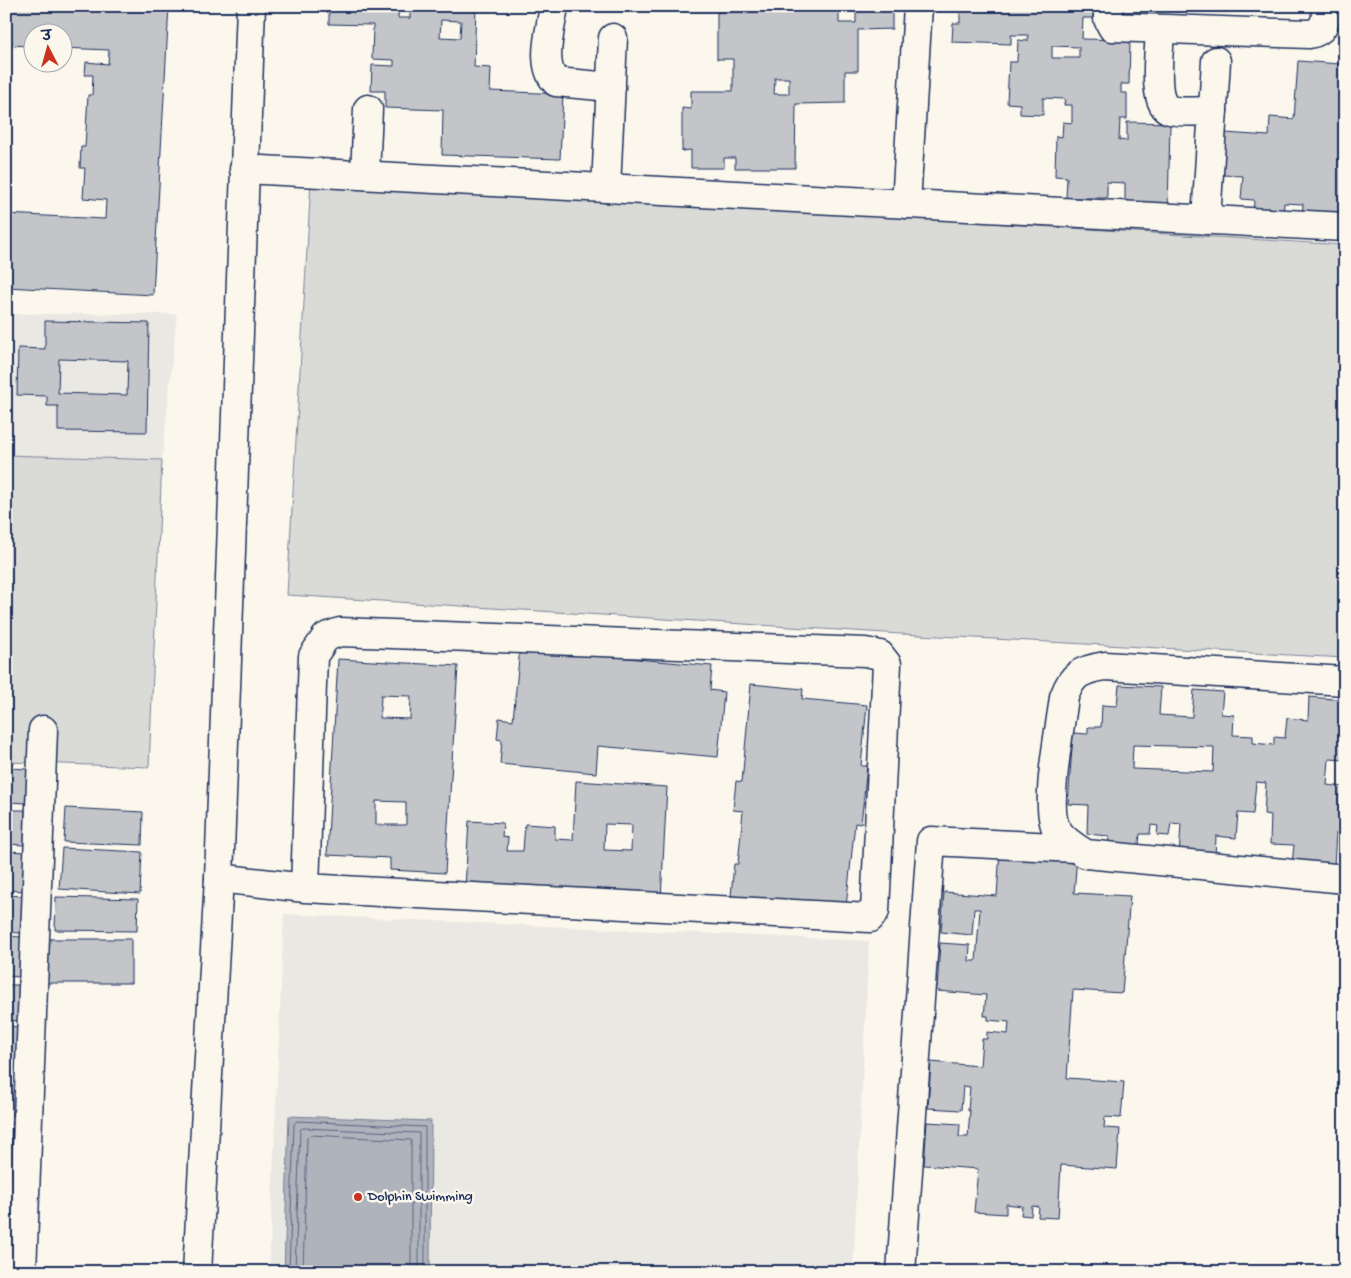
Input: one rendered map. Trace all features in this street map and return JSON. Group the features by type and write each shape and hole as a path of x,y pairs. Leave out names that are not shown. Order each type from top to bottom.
{"street":[{"path":"197,1272 219,878 251,6"},
{"path":"554,6 547,65 549,74 556,82 611,87"},
{"path":"906,204 918,6"},
{"path":"1108,6 1108,20 1112,27 1309,34 1318,33 1324,28 1327,6"},
{"path":"1160,30 1158,91 1161,103 1169,110 1213,111"},
{"path":"606,188 613,38"},
{"path":"1206,220 1216,61"},
{"path":"365,175 368,109"},
{"path":"244,169 1345,227"},
{"path":"219,878 305,888 870,918 875,911 888,664 880,655 865,652 340,632 326,637 313,656 305,888"},
{"path":"1345,681 1105,666 1088,669 1070,682 1064,697 1051,802 1056,829 1075,848 1086,854 1345,879"},
{"path":"22,1272 16,1186 43,730"},
{"path":"900,1272 930,841 1075,848"}],"shaded area":[{"path":"311,181 1345,245 1345,658 901,634 287,595"},
{"path":"6,314 177,314 162,460 6,455"},
{"path":"6,455 162,460 149,767 6,762"},
{"path":"284,914 869,941 853,1272 269,1272"}],"water":[{"name":"Dolphin Swimming","path":"289,1116 431,1121 430,1272 284,1272"}],"building":[{"path":"6,6 169,6 153,295 6,287 6,214 105,219 106,200 83,198 85,168 80,168 81,147 85,147 88,95 92,95 93,75 85,75 86,62 108,64 109,50 72,48 72,22 22,22 22,46 6,45"},
{"path":"329,6 399,6 398,18 410,18 410,6 476,6 474,67 491,68 490,91 563,94 560,159 442,155 443,110 385,108 385,91 371,91 372,65 394,66 394,60 372,59 373,25 329,24","holes":["441,20 461,21 460,38 440,37"]},
{"path":"785,6 892,6 892,29 858,30 858,71 845,71 845,103 796,104 795,168 735,168 735,158 724,158 724,168 691,168 691,150 682,151 682,108 691,109 691,91 733,91 733,59 717,59 717,12 785,12","holes":["839,8 856,8 856,23 839,23","775,78 789,78 789,94 774,94"]},
{"path":"960,6 1093,6 1093,18 1083,18 1082,39 1130,40 1129,84 1121,84 1121,93 1127,93 1127,119 1120,119 1119,140 1127,141 1127,122 1170,123 1168,211 1125,209 1125,183 1107,182 1107,198 1066,198 1067,177 1055,176 1056,136 1062,137 1063,122 1072,123 1072,105 1064,105 1065,99 1043,98 1043,115 1020,114 1020,104 1007,103 1009,62 1017,62 1018,40 1028,41 1028,35 1011,35 1011,44 952,42 953,23 960,23","holes":["1052,46 1079,47 1079,58 1052,58"]},
{"path":"1345,6 1345,222 1302,219 1303,204 1284,203 1283,217 1253,216 1254,200 1241,199 1243,176 1222,175 1225,133 1269,136 1270,117 1294,119 1298,61 1340,64 1342,31 1329,30 1331,7"},
{"path":"45,321 149,323 147,432 58,431 58,406 47,406 47,396 17,395 18,348 45,349","holes":["59,359 128,361 127,395 58,393"]},
{"path":"520,648 712,666 710,690 724,692 718,757 598,746 596,773 500,764 502,740 497,739 499,718 513,720"},
{"path":"338,659 458,666 445,873 390,870 390,858 327,855","holes":["381,695 411,696 410,719 380,718","376,801 406,802 406,825 376,825"]},
{"path":"751,684 803,689 802,699 867,705 861,766 867,766 861,824 855,823 846,907 731,896 734,864 738,864 743,811 733,810 736,781 742,782"},
{"path":"1119,685 1161,687 1159,715 1192,717 1194,690 1223,692 1221,714 1234,715 1233,735 1253,736 1253,743 1274,745 1274,737 1285,738 1287,718 1308,720 1309,697 1345,700 1345,760 1329,759 1327,785 1345,787 1345,834 1336,833 1334,866 1292,864 1294,845 1270,844 1271,815 1264,814 1266,783 1256,782 1253,814 1238,813 1236,838 1216,836 1215,859 1179,857 1181,824 1171,823 1169,836 1157,835 1158,826 1151,825 1150,834 1140,834 1138,854 1108,852 1109,836 1087,834 1088,805 1068,804 1073,733 1088,734 1088,727 1101,727 1102,705 1117,706","holes":["1133,745 1214,747 1213,772 1132,769"]},
{"path":"6,768 29,769 28,803 6,802"},
{"path":"576,781 667,787 661,900 465,888 469,821 503,823 502,837 508,838 507,851 523,851 525,824 555,826 555,839 573,840","holes":["605,824 632,825 631,851 604,850"]},
{"path":"66,808 143,812 142,845 64,842"},
{"path":"6,810 25,810 24,845 6,844"},
{"path":"62,848 142,852 140,894 59,889"},
{"path":"6,851 27,852 25,891 6,890"},
{"path":"1000,851 1077,857 1074,893 1130,896 1122,993 1073,990 1067,1078 1124,1082 1121,1118 1105,1117 1104,1128 1120,1129 1117,1169 1061,1165 1058,1218 1038,1217 1039,1207 1032,1206 1031,1216 1021,1215 1022,1206 1006,1204 1006,1214 974,1212 978,1169 924,1165 927,1122 960,1124 959,1137 968,1137 970,1110 968,1111 970,1087 963,1086 961,1110 928,1108 931,1062 980,1066 982,1039 987,1039 987,1032 1008,1034 1009,1022 988,1020 988,1016 984,1016 986,995 937,991 940,943 970,945 969,961 976,961 980,909 974,909 972,935 941,932 944,892 997,896"},
{"path":"6,895 23,896 20,933 6,932"},
{"path":"56,897 138,899 137,931 55,930"},
{"path":"6,936 22,937 20,977 6,976"},
{"path":"45,939 131,939 131,983 45,983"},
{"path":"6,985 20,985 19,1021 6,1020"},
{"path":"6,1026 20,1027 18,1069 6,1069"},
{"path":"6,1128 11,1129 9,1171 6,1171"},
{"path":"6,1192 12,1192 12,1272 6,1272"}],"place":[{"name":"Dolphin Swimming","path":"358,1197"}]}
